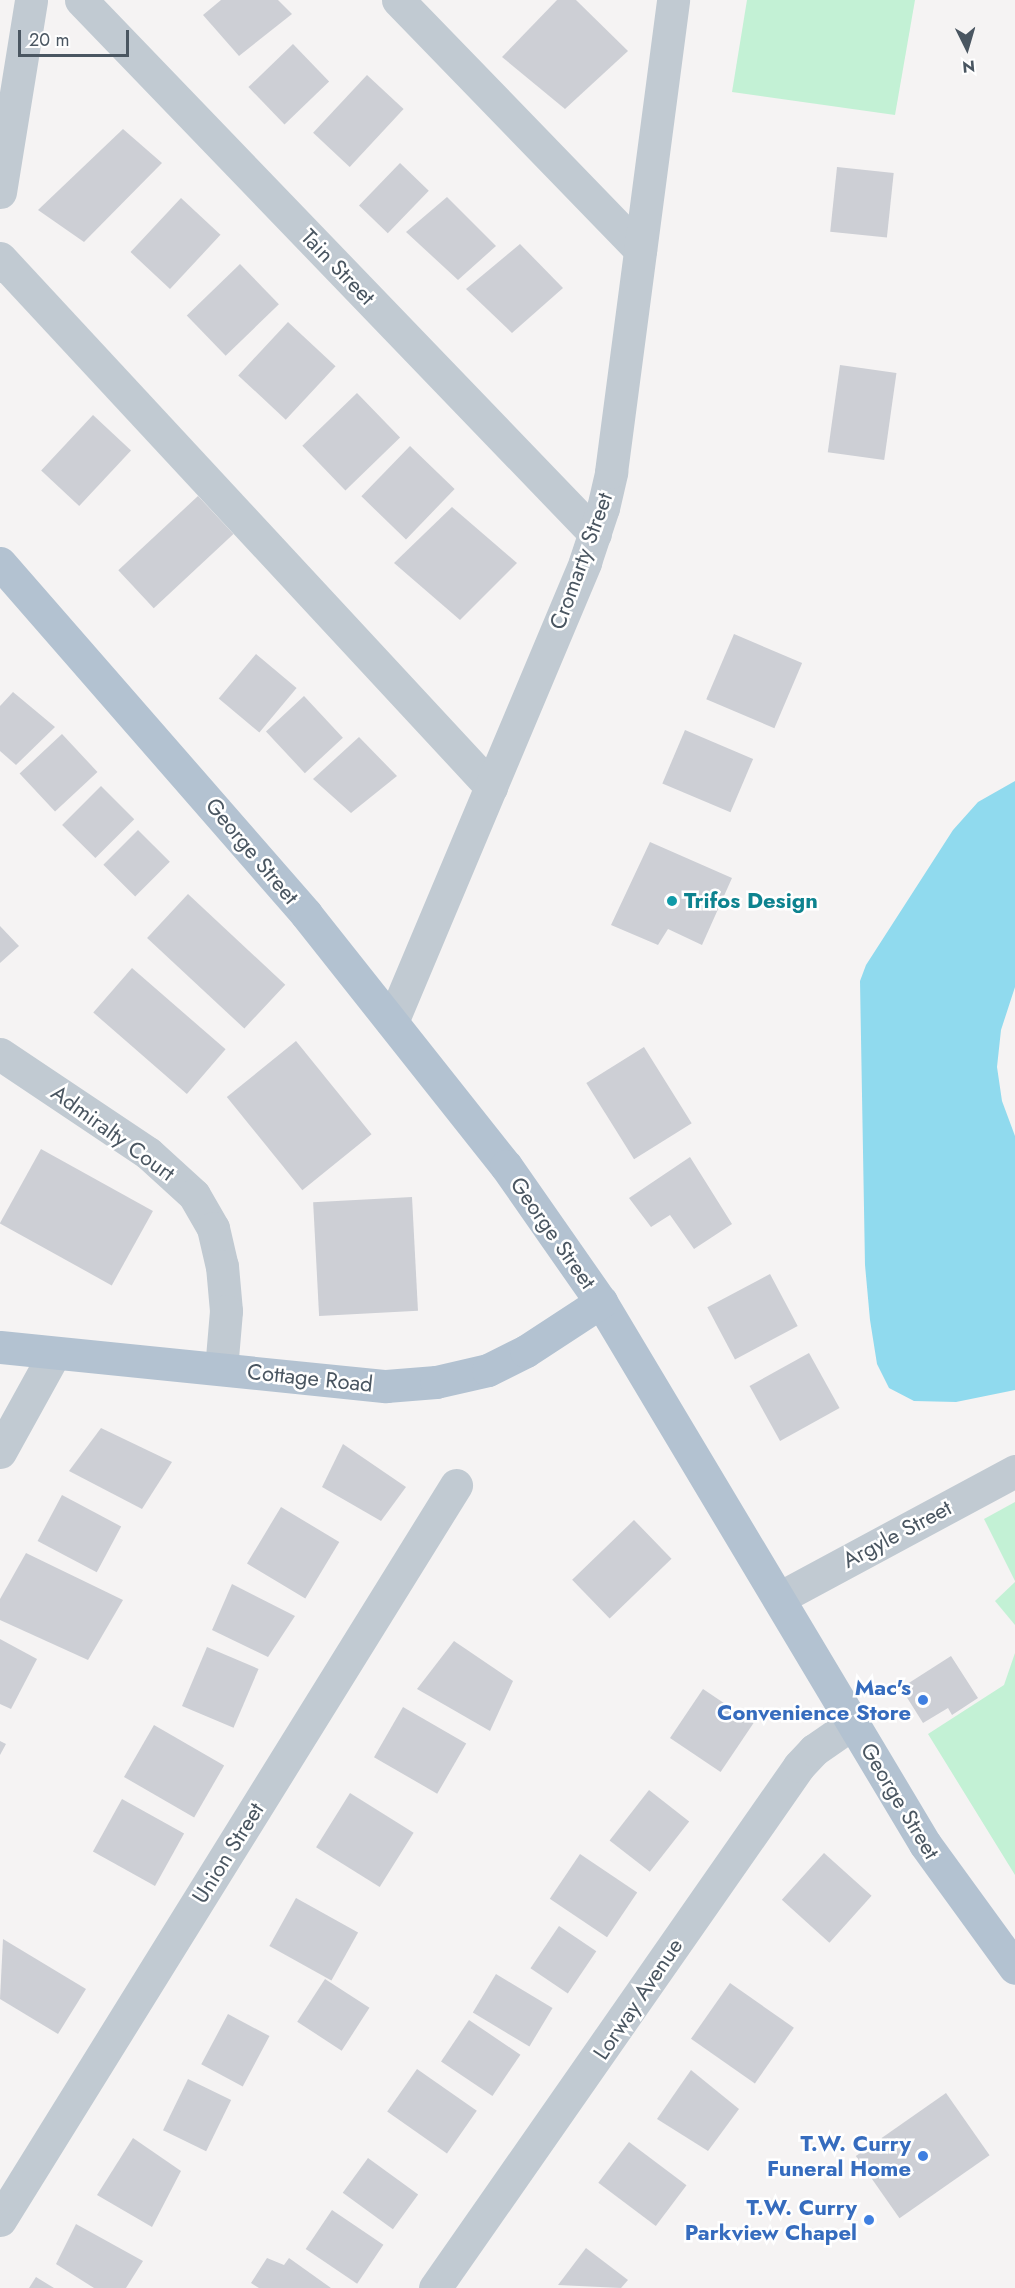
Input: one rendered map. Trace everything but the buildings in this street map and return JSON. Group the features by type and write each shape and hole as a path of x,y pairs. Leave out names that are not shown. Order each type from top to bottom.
{"main road":[{"name":"George Street","path":"0,563 193,782 392,1022 507,1166 602,1302 950,1883 1015,1968"},
{"name":"Cottage Road","path":"0,1347 386,1386 436,1382 488,1370 526,1351 602,1302"}],"street":[{"path":"0,192 31,0"},
{"name":"Tain Street","path":"81,0 595,534"},
{"path":"398,0 640,250"},
{"name":"Cromarty Street","path":"392,1022 595,534 611,472 673,0"},
{"path":"0,258 491,787"},
{"name":"Admiralty Court","path":"0,1054 148,1153 194,1195 213,1228 222,1266 226,1311 221,1369"},
{"path":"0,1452 54,1354"},
{"name":"Argyle Street","path":"779,1598 1015,1471"},
{"name":"Union Street","path":"0,2220 456,1485"},
{"name":"Lorway Avenue","path":"435,2288 799,1766 821,1744 853,1723"}],"green space":[{"path":"747,0 915,0 895,115 732,92"},
{"path":"1015,1502 1015,1581 984,1519"},
{"path":"1015,1582 1015,1625 995,1601"},
{"path":"1015,1653 1015,1875 928,1734 1004,1685"}],"water":[{"path":"1015,781 1015,987 1001,1030 997,1067 1002,1101 1015,1136 1015,1390 956,1402 914,1401 889,1388 877,1364 870,1320 865,1265 860,981 866,965 953,830 978,802"}],"place":[{"name":"Trifos Design","path":"672,901"},
{"name":"Mac's Convenience Store","path":"923,1700"},
{"name":"T.W. Curry Funeral Home","path":"923,2156"},
{"name":"T.W. Curry Parkview Chapel","path":"869,2220"}]}
